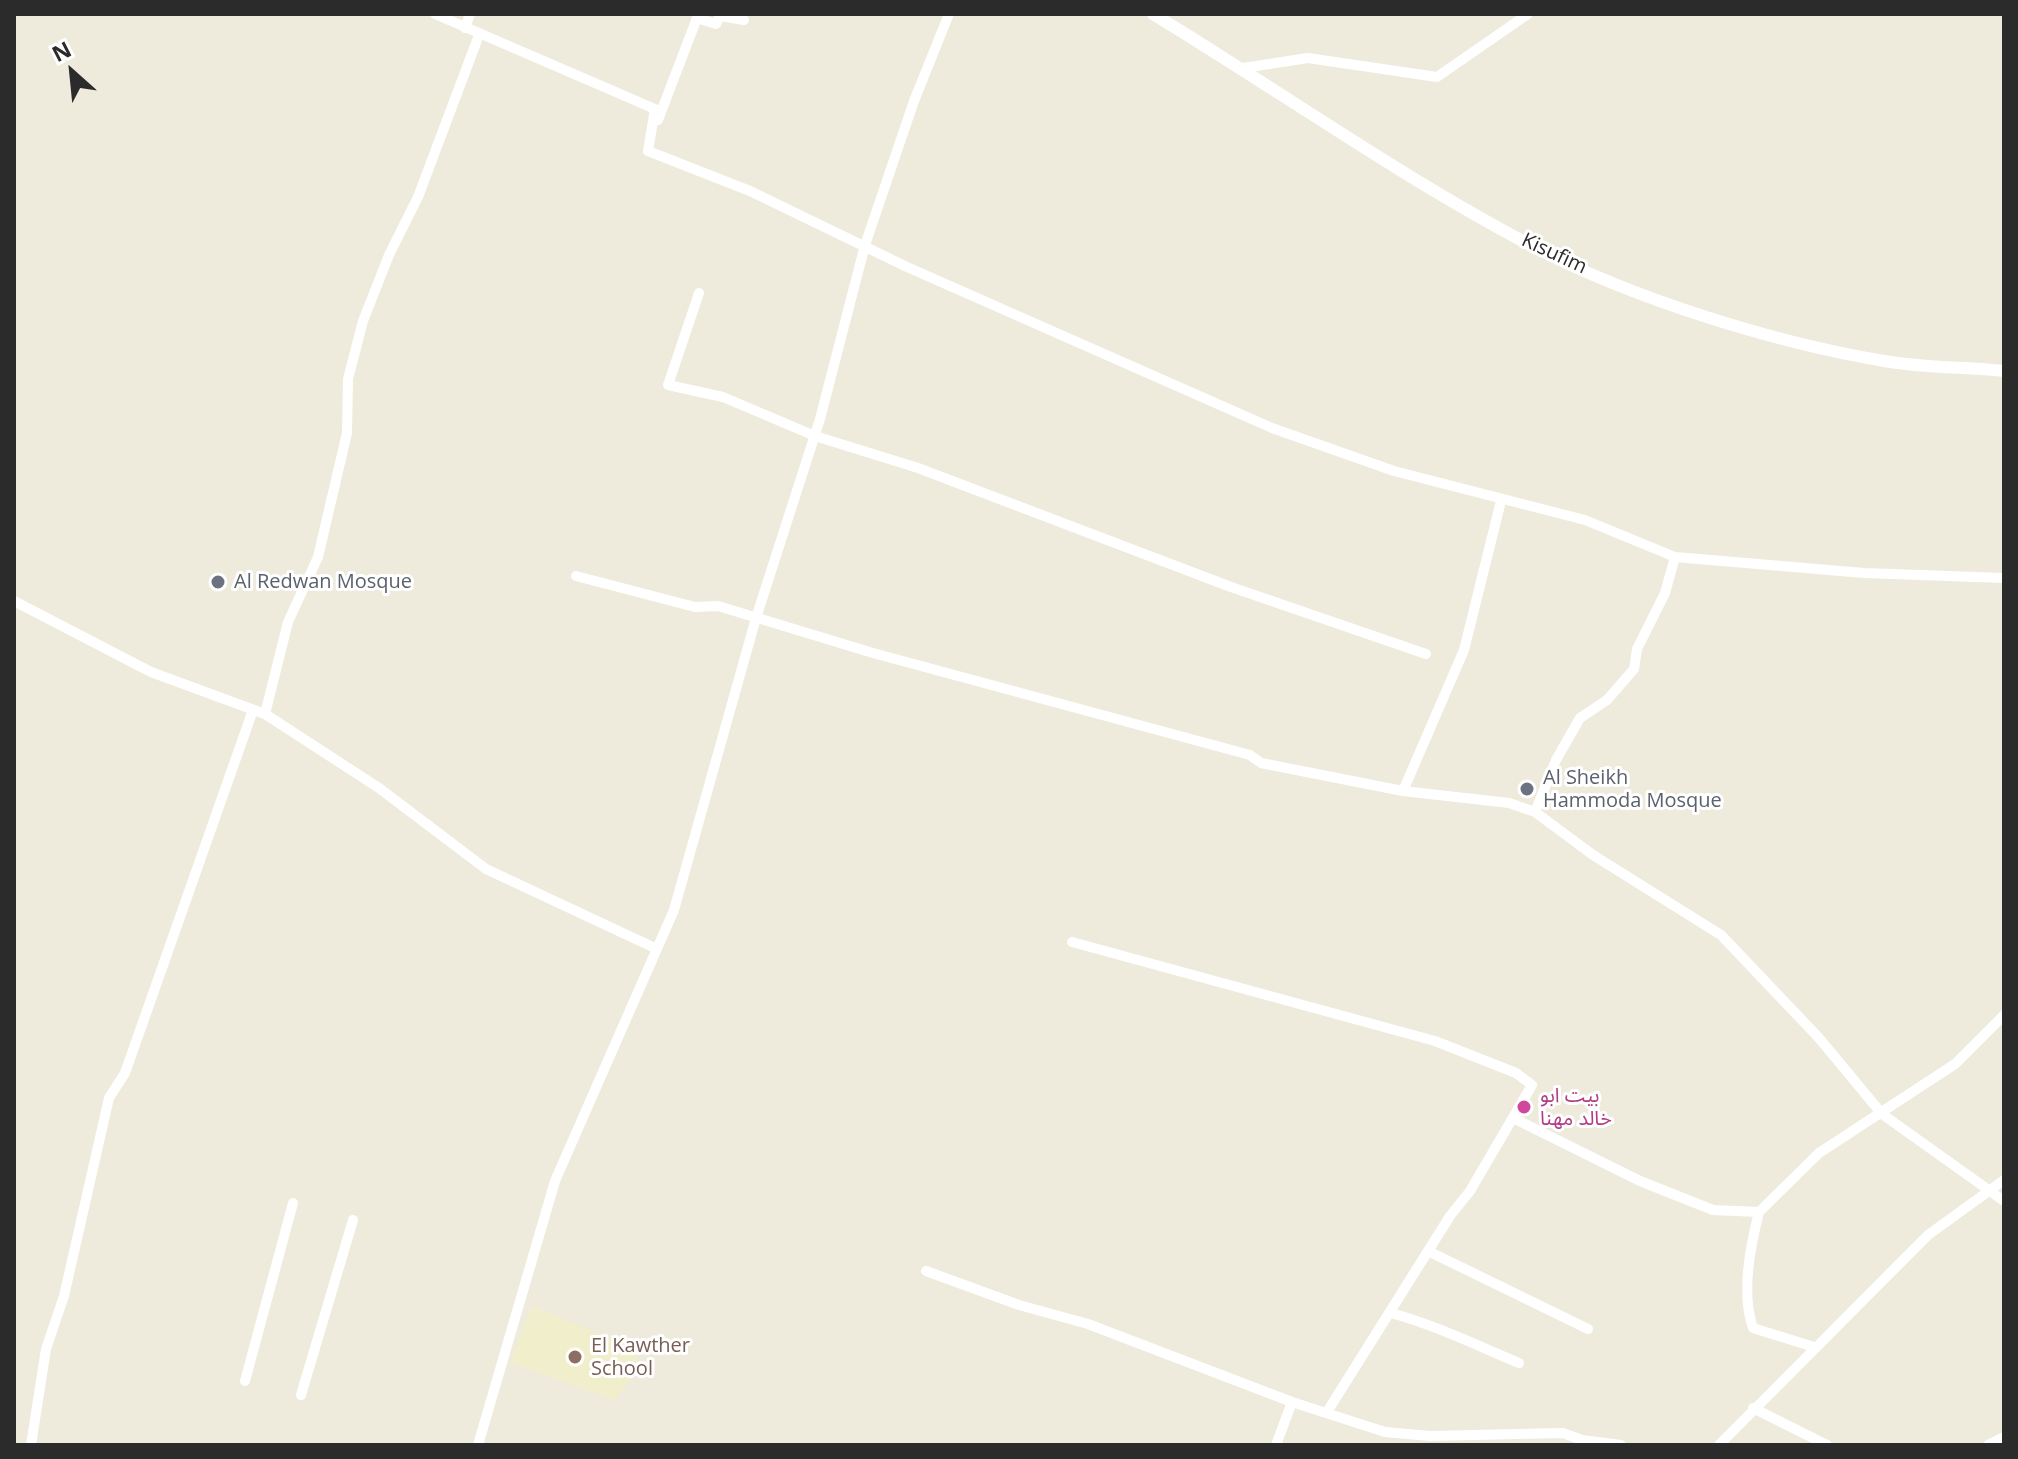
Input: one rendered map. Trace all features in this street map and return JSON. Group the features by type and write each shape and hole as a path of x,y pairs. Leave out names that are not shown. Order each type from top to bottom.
{"street":[{"path":"435,14 655,109 653,133"},
{"path":"465,28 470,14"},
{"path":"478,1445 555,1181 674,910 756,618 815,436 865,245 914,101 949,14"},
{"name":"Kisufim","path":"1153,14 1458,205 1537,248 1629,288 1714,317 1881,360 2004,371"},
{"path":"1243,68 1308,58 1437,77 1528,14"},
{"path":"744,20 720,16 716,24 697,18 648,151 750,191 907,267 1272,428 1394,471 1501,501 1585,520 1675,557 1864,573 2004,578"},
{"path":"265,714 288,622 318,557 347,433 348,379 363,321 389,255 418,197 479,35"},
{"path":"699,293 668,385 723,397 815,436 918,468 1231,587 1426,654"},
{"path":"1403,791 1464,650 1501,501"},
{"path":"1535,812 1556,760 1580,718 1607,700 1634,669 1637,649 1665,593 1675,557"},
{"path":"576,576 695,607 718,606 1250,755 1261,763 1403,791 1509,803 1535,812 1593,855 1721,935 1809,1027 1882,1114 2004,1201"},
{"path":"14,601 151,672 265,714 379,788 486,869 657,949"},
{"path":"31,1445 46,1349 64,1296 109,1098 125,1073 253,710"},
{"path":"1072,942 1435,1041 1516,1073 1532,1085 1515,1119 1327,1412"},
{"path":"1814,1347 1753,1328 1748,1314 1751,1247 1759,1212 1819,1153 1955,1064 2004,1015"},
{"path":"1515,1119 1640,1181 1713,1210 1759,1212"},
{"path":"1719,1445 1928,1235 2004,1180"},
{"path":"245,1381 293,1203"},
{"path":"301,1395 353,1220"},
{"path":"1430,1252 1588,1329"},
{"path":"926,1271 1019,1305 1088,1324 1292,1402 1385,1432 1430,1436 1563,1433 1582,1440 1621,1445"},
{"path":"1391,1313 1433,1325 1445,1334 1519,1363"},
{"path":"1276,1445 1292,1402"},
{"path":"1753,1408 1827,1445"},
{"path":"1988,1445 2004,1437"}],"shaded area":[{"name":"El Kawther School","path":"532,1306 639,1351 629,1381 614,1400 511,1362"}],"place":[{"name":"Al Redwan Mosque","path":"218,582"},
{"name":"Al Sheikh Hammoda Mosque","path":"1527,789"},
{"name":"بيت ابو خالد مهنا","path":"1524,1107"},
{"name":"El Kawther School","path":"575,1357"}]}
